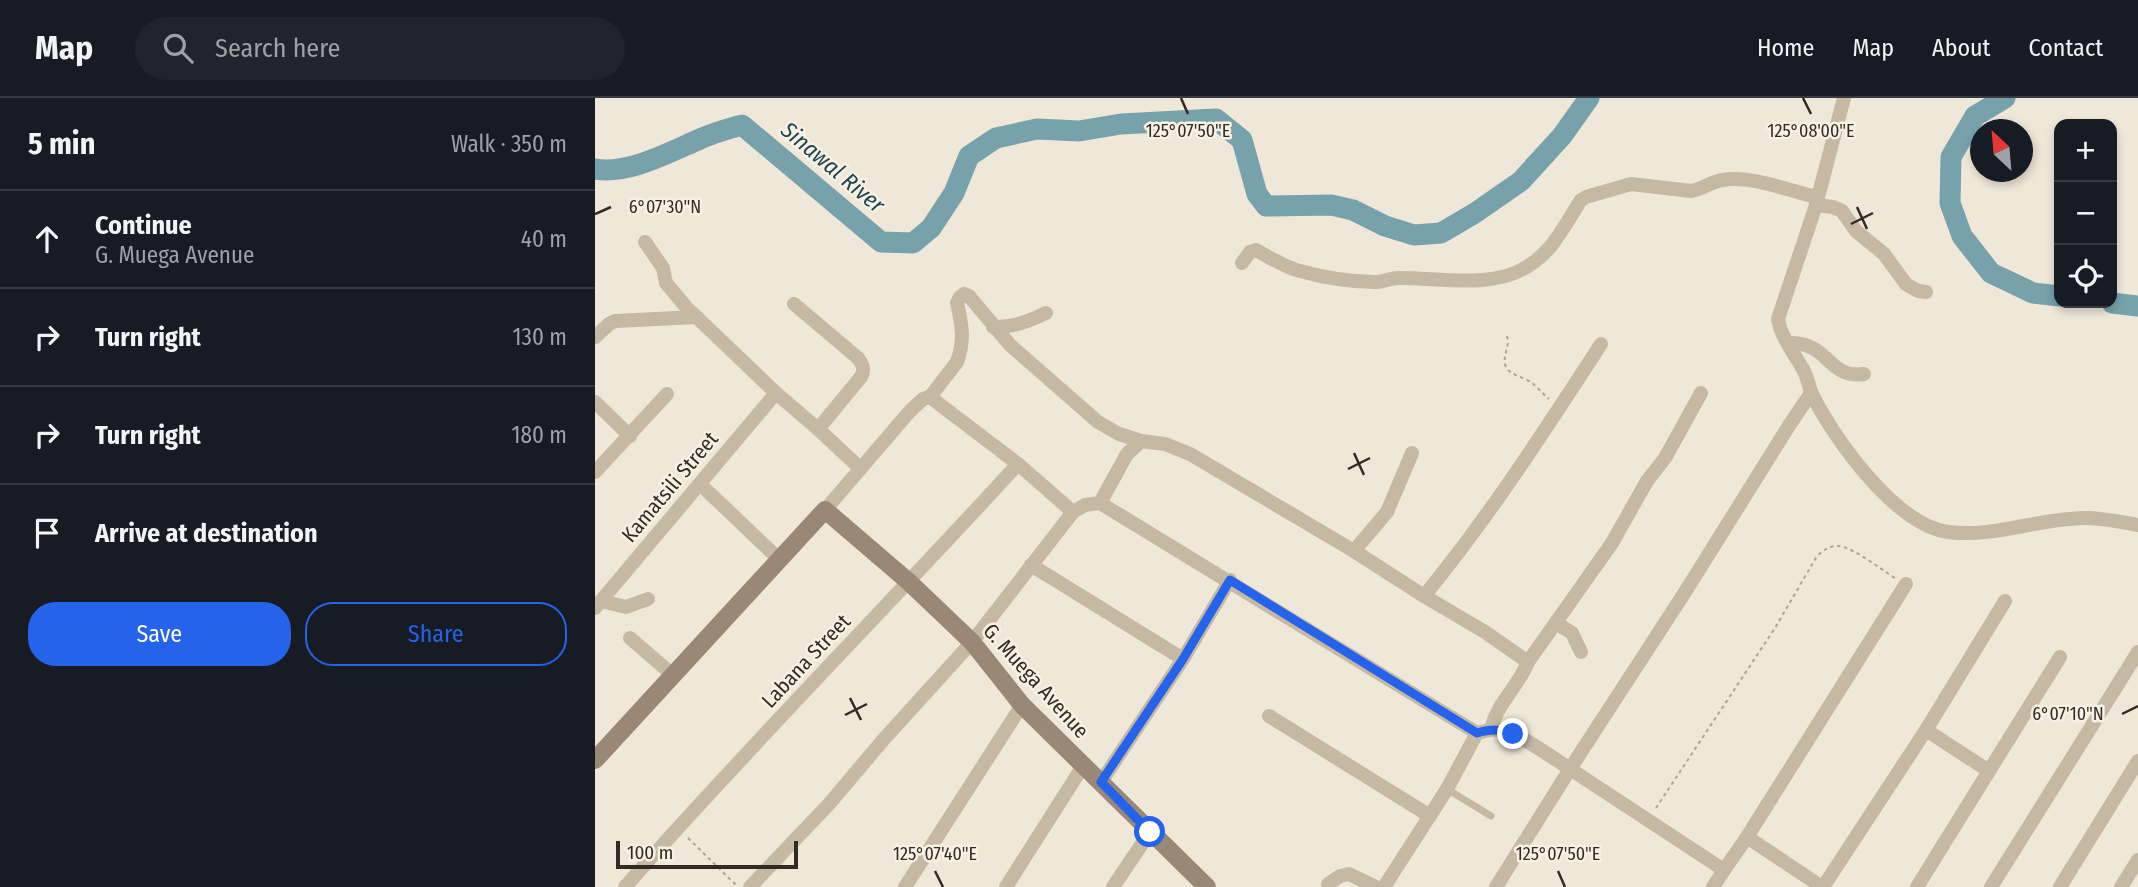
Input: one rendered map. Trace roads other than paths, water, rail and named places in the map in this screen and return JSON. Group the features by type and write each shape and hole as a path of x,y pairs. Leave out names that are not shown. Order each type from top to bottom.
{"street":[{"path":"1844,98 1816,201 1778,319 1783,336 1804,372 1811,393 1857,466 1893,502 1927,526 1944,532 1983,533 2083,518 2114,520 2138,526"},
{"path":"1242,263 1250,251 1256,250 1301,271 1365,281 1388,281 1398,277 1432,281 1493,279 1527,268 1561,235 1581,200 1592,194 1623,185 1692,191 1719,180 1731,179 1749,181 1842,211 1856,231 1884,254 1906,284 1926,292"},
{"path":"645,242 663,268 666,283 697,317 860,468"},
{"path":"595,760 781,560 910,411 930,397 957,362 963,328 957,303 964,294 969,296 993,327 1089,416 1111,430 1141,441 1165,444 1190,454 1354,551 1528,662"},
{"path":"794,304 858,358 863,368 861,377 853,388 818,429"},
{"path":"993,327 1017,326 1046,313"},
{"path":"595,337 615,321 697,317"},
{"path":"1424,596 1451,563 1601,344"},
{"path":"1790,346 1803,344 1819,350 1836,369 1849,375 1864,374"},
{"name":"Kamatsili Street","path":"598,604 776,393"},
{"path":"1384,887 1497,708 1516,687 1528,662 1612,542 1647,481 1665,458 1701,393"},
{"path":"1496,887 1811,393"},
{"path":"595,472 667,394"},
{"path":"930,397 1018,464 1073,512"},
{"path":"595,402 630,436"},
{"path":"1101,503 1127,454 1141,441"},
{"path":"1354,551 1387,512 1412,453"},
{"name":"Labana Street","path":"625,887 1018,464"},
{"path":"700,484 781,560"},
{"path":"750,887 829,804 972,642 1073,512 1084,505 1101,503 1484,731 1503,730 1513,734 1724,870"},
{"name":"G. Muega Avenue","path":"825,510 909,582 972,642 1022,705 1207,887"},
{"path":"1031,565 1183,659"},
{"path":"1101,782 1183,659 1230,580"},
{"path":"1713,887 1906,584"},
{"path":"598,604 626,607 648,599"},
{"path":"1747,837 1822,887 1926,730 2005,601"},
{"path":"1556,623 1572,633 1581,652"},
{"path":"630,638 674,676"},
{"path":"1991,887 2138,652"},
{"path":"1917,887 2060,657"},
{"path":"905,887 1022,705"},
{"path":"1269,716 1430,816"},
{"path":"1926,730 1989,771"},
{"path":"2060,887 2138,761"},
{"path":"1006,887 1083,766"},
{"path":"1114,887 1150,832"},
{"path":"2121,887 2138,860"},
{"path":"1328,884 1349,874 1376,887"}],"lane":[{"path":"1447,789 1490,816"}],"waterway":[{"name":"Sinawal River","path":"595,169 635,166 710,135 742,125 881,242 913,243 931,228 954,193 969,156 996,138 1037,129 1079,131 1121,124 1216,119 1242,140 1257,194 1266,206 1331,205 1353,210 1385,226 1414,235 1441,233 1521,181 1562,136 1589,98"},
{"name":"Sinawal River","path":"2005,98 1975,116 1951,157 1950,203 1962,236 1991,273 2033,293 2054,295"},
{"name":"Sinawal River","path":"2117,304 2138,306"}]}
